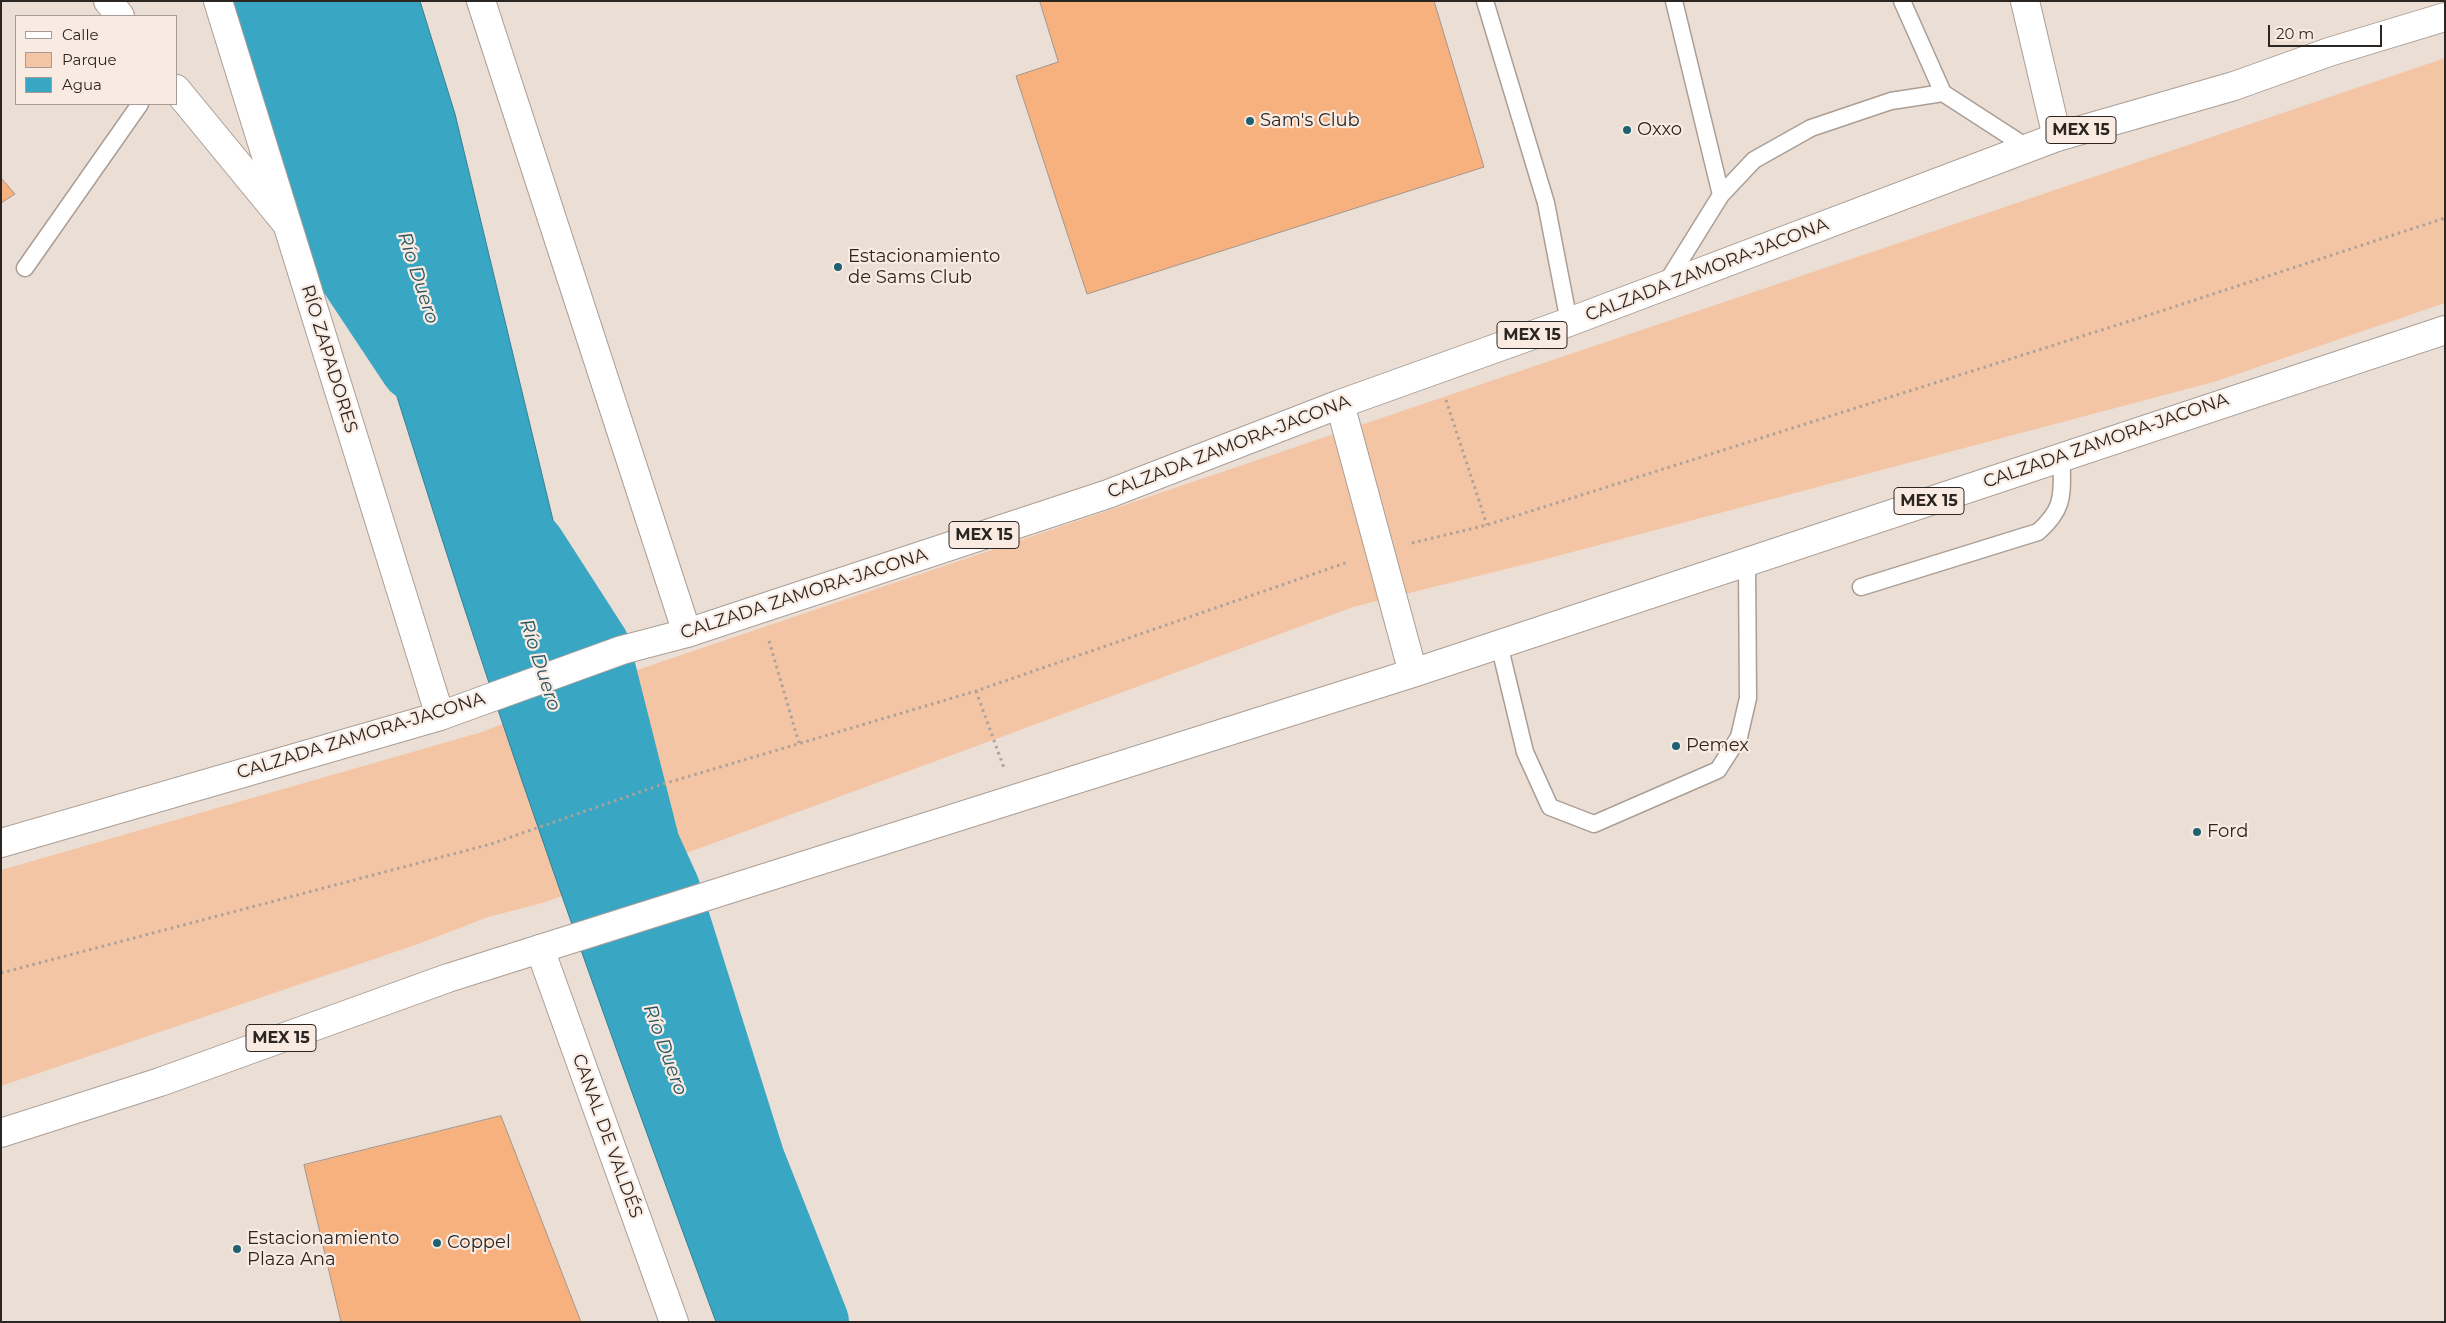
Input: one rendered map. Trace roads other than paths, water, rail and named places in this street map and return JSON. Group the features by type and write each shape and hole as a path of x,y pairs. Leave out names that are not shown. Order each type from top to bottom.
{"main road":[{"path":"108,1 119,15"},
{"name":"RÍO ZAPADORES","path":"218,1 440,716"},
{"path":"481,1 687,633"},
{"path":"2025,1 2057,137"},
{"name":"CALZADA ZAMORA-JACONA","path":"1,843 440,716 622,650 687,633 1108,494 1340,404 1569,322 2057,137 2234,86 2329,52 2445,16"},
{"path":"178,91 287,224"},
{"name":"CALZADA ZAMORA-JACONA","path":"1,1133 160,1082 448,978 1413,673 2445,330"},
{"path":"1340,404 1413,673"},
{"name":"CANAL DE VALDÉS","path":"550,946 674,1322"}],"lane":[{"path":"1484,1 1546,203 1569,322"},
{"path":"1674,1 1721,195"},
{"path":"1902,1 1943,93 2028,148"},
{"path":"1664,286 1721,195 1754,160 1811,128 1891,100 1943,93"},
{"path":"25,268 139,105"},
{"path":"1861,587 2038,532 2053,519 2060,504 2062,456"},
{"path":"1499,644 1525,752 1550,807 1594,824 1718,770 1739,737 1748,698 1747,562"}],"water":[{"name":"Río Duero","path":"267,1 420,1 455,114 559,545 677,963 782,1252 819,1322 716,1322 618,1053 523,783 462,601 318,151"}],"waterway":[{"path":"255,1 335,248 414,367"},
{"path":"531,546 596,647 646,845 666,889 751,1160 815,1322"}],"place":[{"name":"Sam's Club","path":"1250,121"},
{"name":"Oxxo","path":"1627,130"},
{"name":"Estacionamiento de Sams Club","path":"838,267"},
{"name":"Pemex","path":"1676,746"},
{"name":"Ford","path":"2197,832"},
{"name":"Coppel","path":"437,1243"},
{"name":"Estacionamiento Plaza Ana","path":"237,1249"}]}
